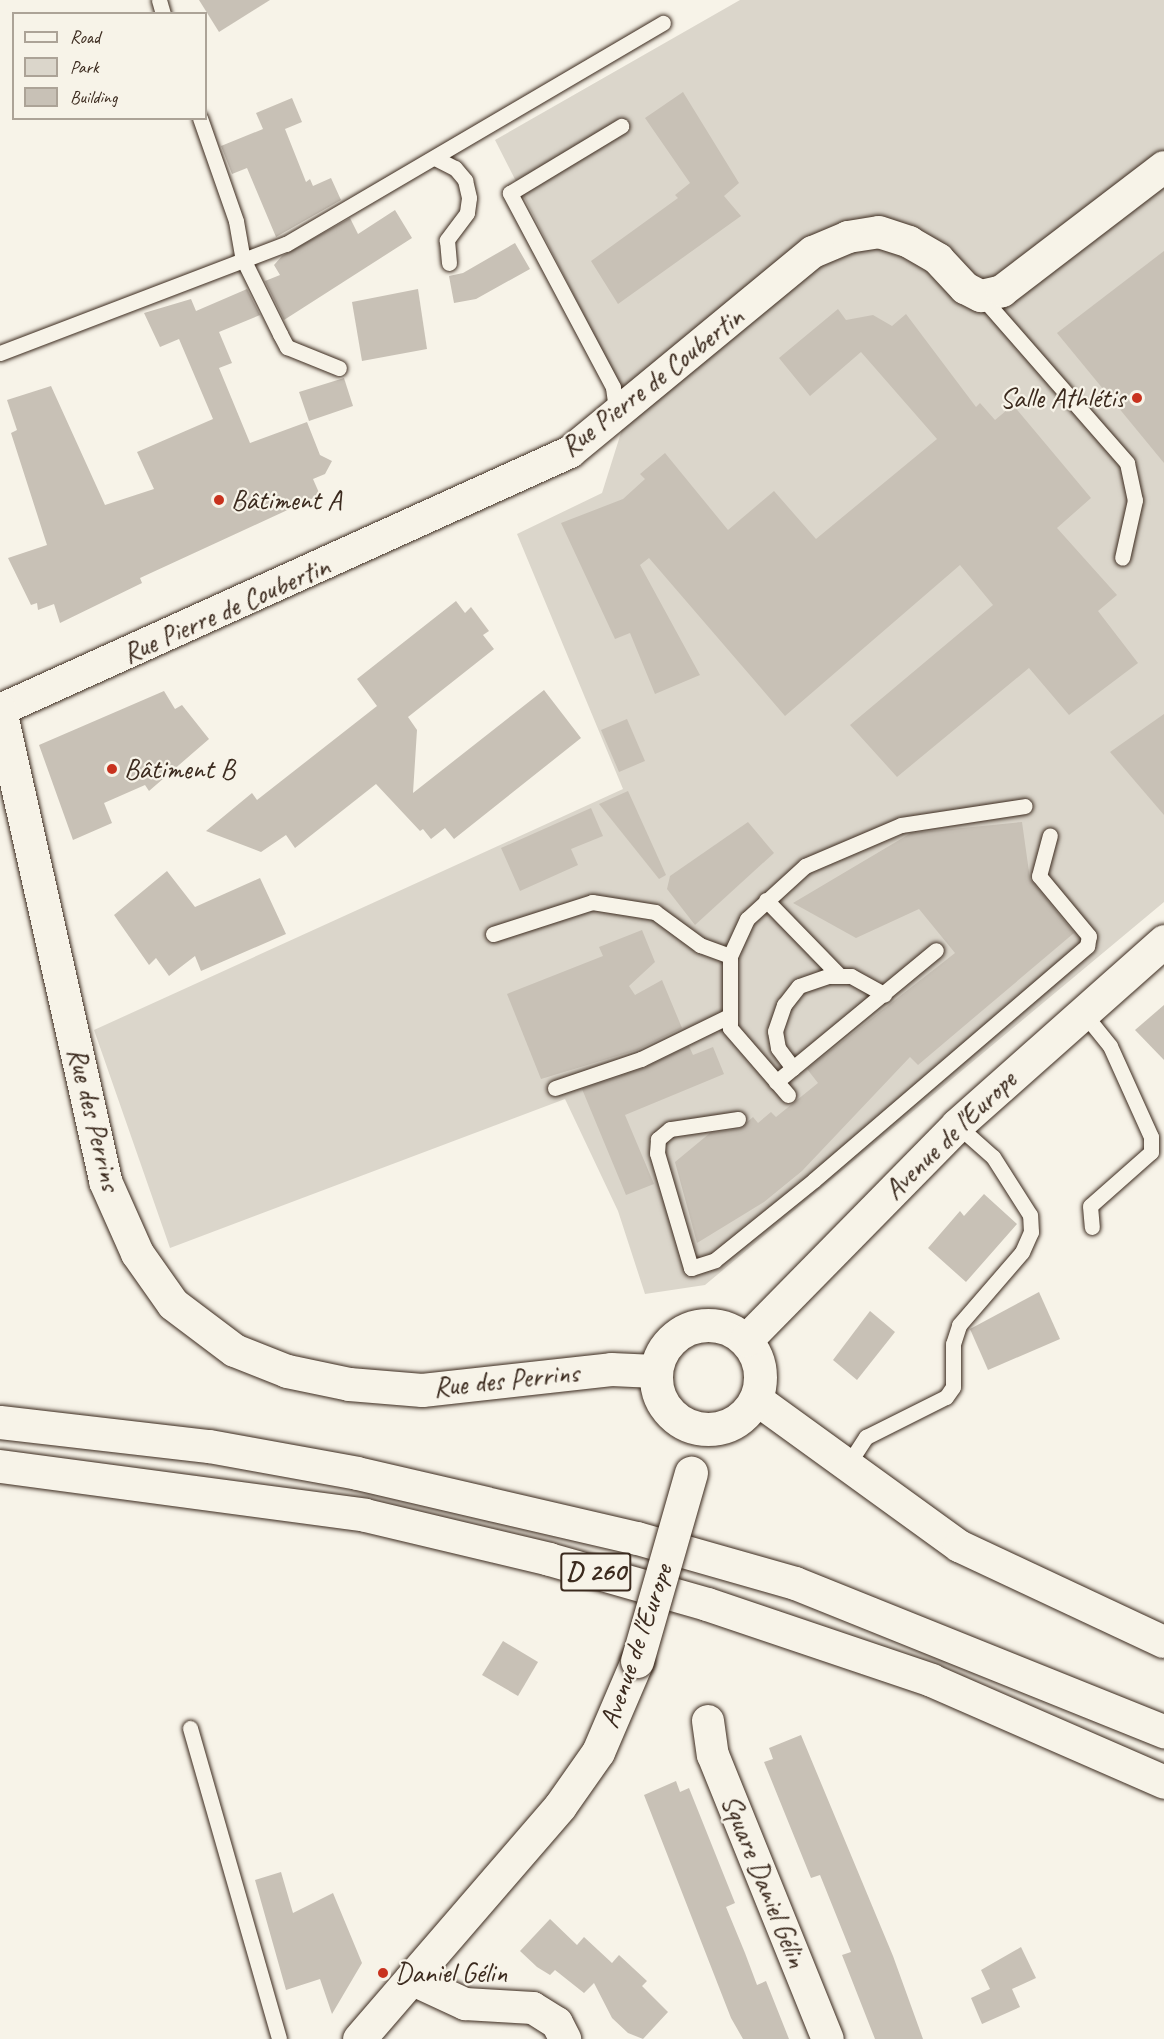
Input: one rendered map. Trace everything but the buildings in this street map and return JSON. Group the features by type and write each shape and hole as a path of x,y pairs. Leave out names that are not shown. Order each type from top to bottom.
{"main road":[{"name":"Rue des Perrins","path":"0,710 105,1181 137,1253 173,1304 234,1350 287,1371 348,1384 422,1390 611,1369 655,1371"},
{"name":"Avenue de l'Europe","path":"746,1340 957,1125 1081,1010 1164,941"},
{"path":"716,1325 746,1340 760,1368 756,1399 747,1412 723,1427 694,1427 668,1412 660,1400 655,1371 669,1340 683,1330 716,1325"},
{"name":"D 260","path":"0,1422 209,1446 345,1471 638,1538 795,1583 1164,1731"},
{"name":"Avenue de l'Europe","path":"359,2039 566,1797 598,1752 637,1661 691,1473 694,1427"},
{"name":"D 260","path":"0,1466 365,1515 549,1559 707,1604 931,1680 1164,1782"}],"street":[{"path":"981,296 1002,291 1164,167"},
{"name":"Rue Pierre de Coubertin","path":"0,710 570,452 617,416 813,252 848,237 879,232 909,242 938,259 965,288 981,296"},
{"path":"756,1399 959,1546 1164,1642"},
{"name":"Square Daniel Gélin","path":"708,1721 713,1755 828,2039"},
{"path":"411,1979 454,2001 533,2008 557,2023 565,2039"}],"lane":[{"path":"0,353 286,244 663,23"},
{"path":"201,120 236,221 243,259 288,347 339,369"},
{"path":"617,416 613,387 510,193 621,126"},
{"path":"435,158 455,168 465,180 469,198 467,213 447,240 449,263"},
{"path":"981,296 1126,463 1136,500 1122,558"},
{"path":"788,1095 730,1028 730,956 747,919 804,866 901,825 1025,806"},
{"path":"738,1119 670,1129 658,1139 657,1154 691,1269 715,1260 814,1180 1087,946 1089,936 1039,876 1050,835"},
{"path":"766,900 840,976"},
{"path":"493,934 592,902 655,912 700,945 730,956"},
{"path":"776,1082 936,951"},
{"path":"794,1068 778,1048 775,1031 784,1005 799,986 840,976 850,976 884,994"},
{"path":"1081,1010 1110,1046 1151,1137 1151,1152 1090,1206 1092,1227"},
{"path":"555,1088 641,1059 729,1016"},
{"path":"848,1466 866,1437 946,1397 953,1387 953,1344 959,1325 1022,1252 1031,1232 1030,1215 993,1157 957,1125"},
{"path":"190,1728 279,2039"}],"green space":[{"path":"740,0 1164,0 1164,902 705,1285 645,1294 618,1211 565,1099 170,1248 94,1030 623,789 517,534 602,493 625,420 620,386 495,140"}],"place":[{"name":"Salle Athlétis","path":"1137,398"},
{"name":"Bâtiment A","path":"219,500"},
{"name":"Bâtiment B","path":"112,769"},
{"name":"Daniel Gélin","path":"383,1973"}]}
